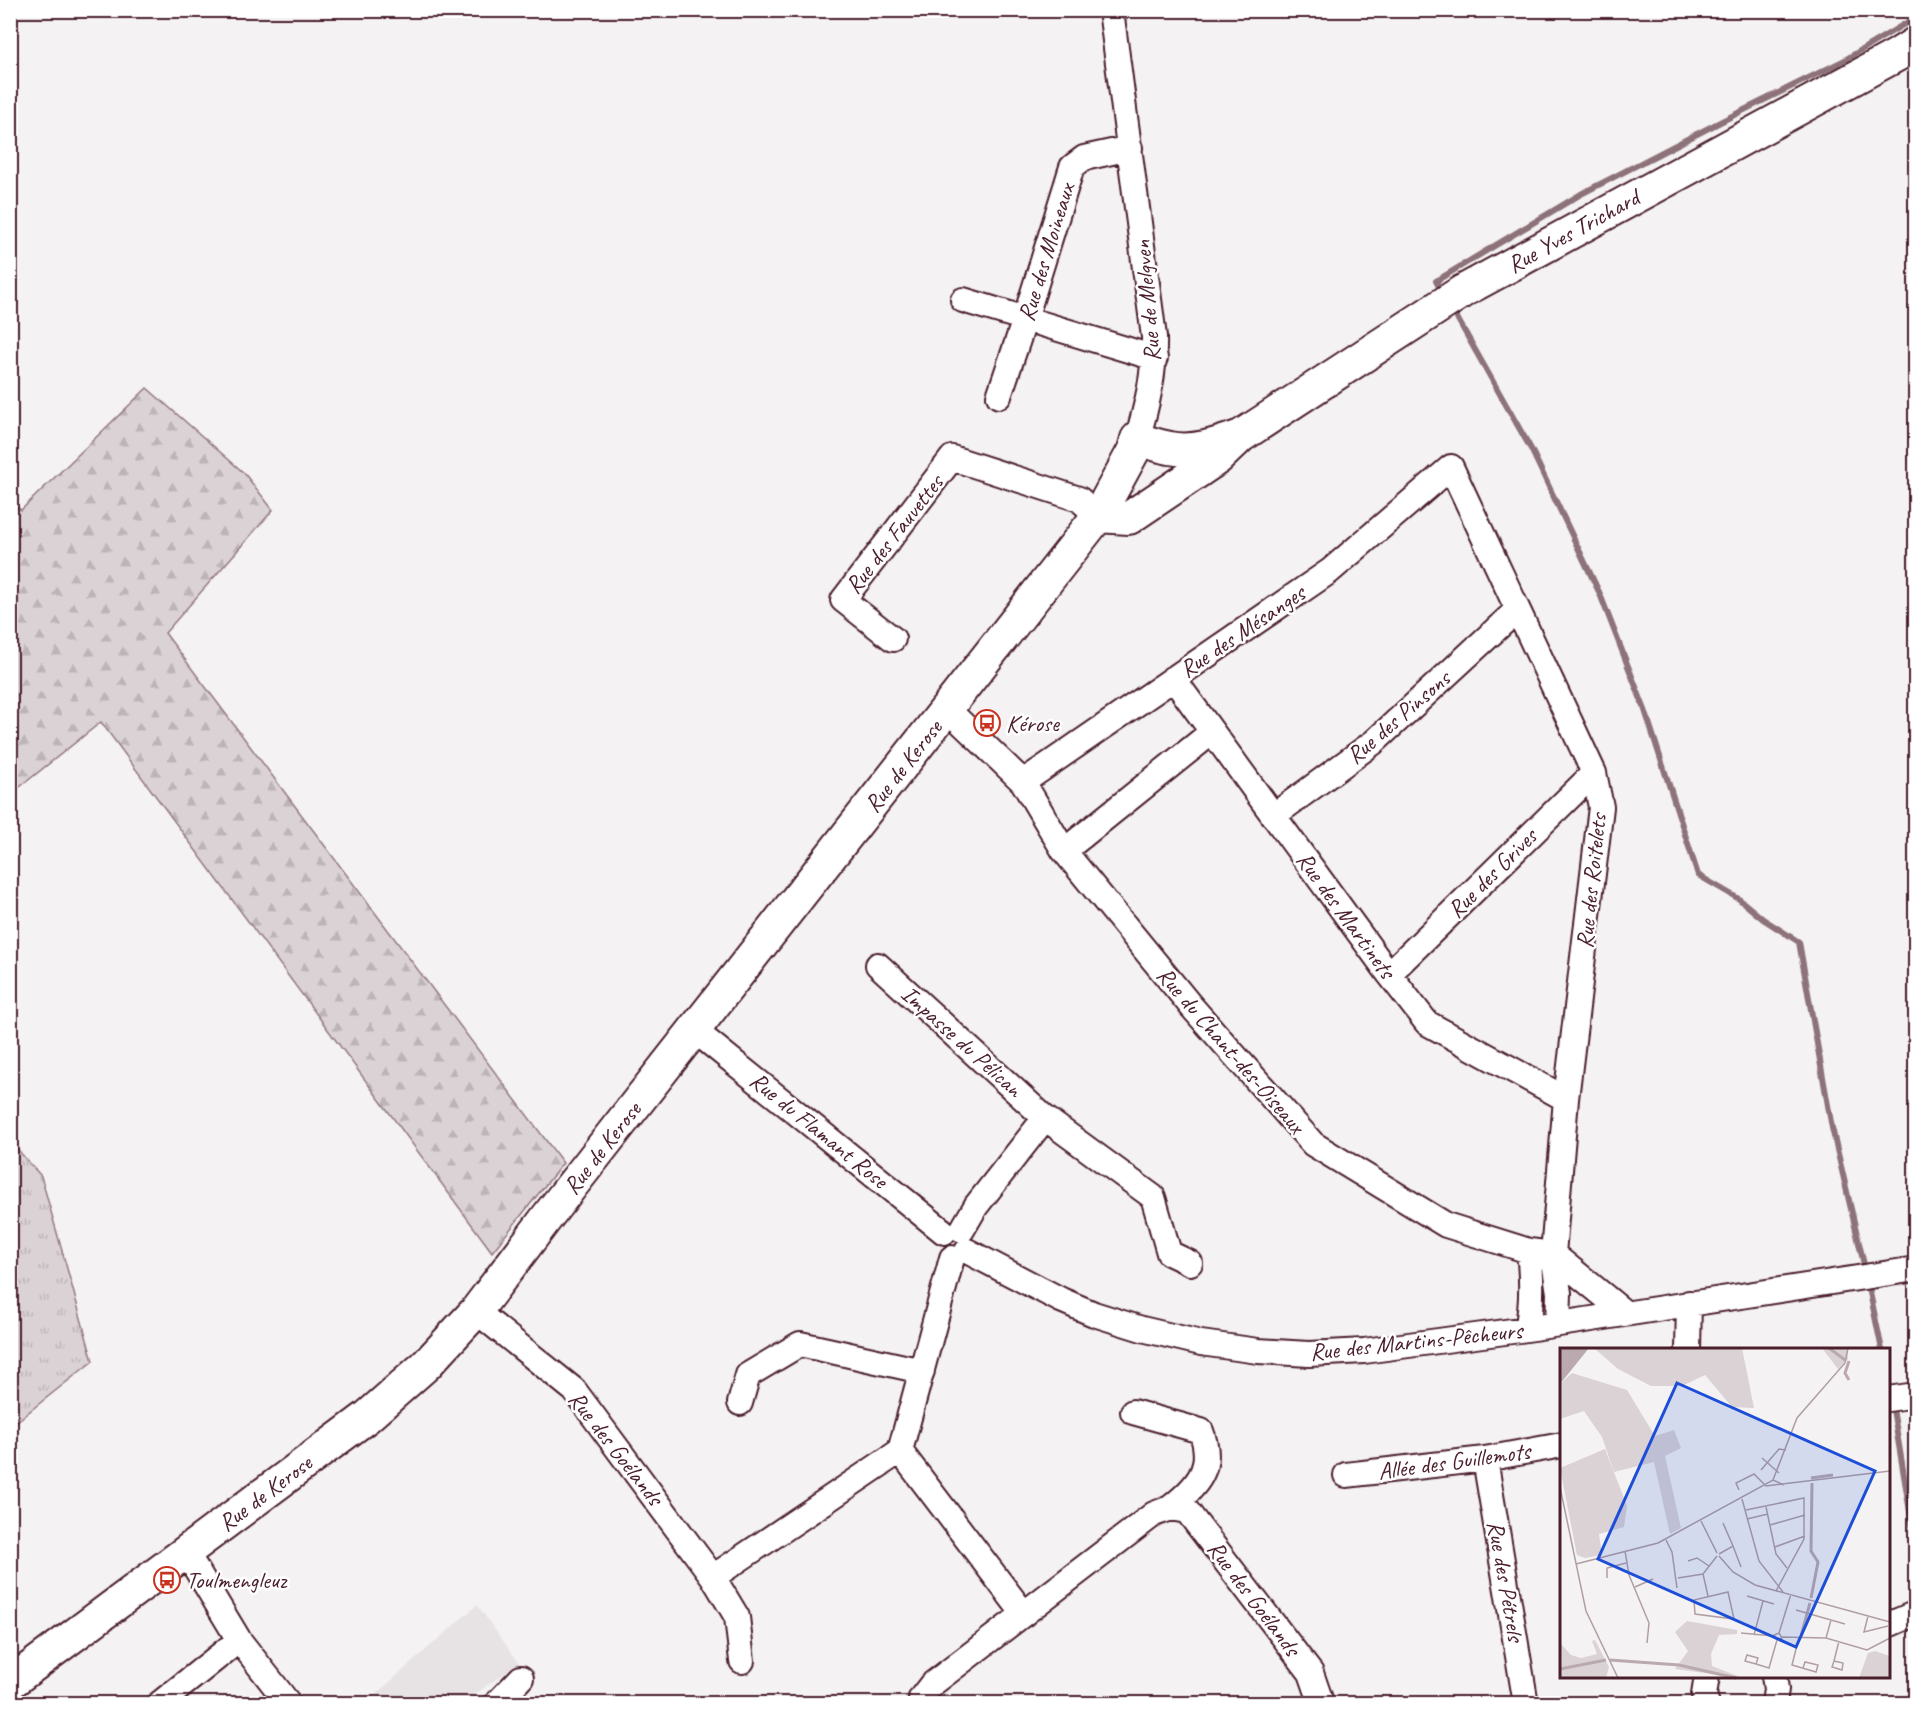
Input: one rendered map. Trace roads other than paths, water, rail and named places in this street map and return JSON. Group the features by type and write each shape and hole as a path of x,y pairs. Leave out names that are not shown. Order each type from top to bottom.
{"main road":[{"name":"Rue Yves Trichard","path":"1241,436 1463,291 1916,43"},
{"path":"1189,478 1166,480 1156,477 1139,462 1135,445 1172,449 1204,448 1241,436"},
{"path":"1098,516 1130,518 1218,458 1241,436"},
{"name":"Rue de Melgven","path":"1098,516 1135,445"},
{"name":"Rue de Kerose","path":"10,1683 367,1417 426,1365 476,1311 551,1212 1098,516"}],"street":[{"name":"Rue de Melgven","path":"1111,10 1152,309 1155,358 1148,404 1135,445"},
{"name":"Rue des Moineaux","path":"999,396 1072,167 1084,158 1130,148"},
{"path":"963,300 1155,358"},
{"name":"Rue des Fauvettes","path":"893,639 843,600 952,458 1079,499 1098,516"},
{"name":"Rue des Roitelets","path":"1451,467 1594,773 1601,807 1566,1099 1553,1254 1559,1293 1558,1324"},
{"name":"Rue des Mésanges","path":"1023,782 1330,571 1451,467"},
{"name":"Rue des Pinsons","path":"1273,816 1374,742 1517,610"},
{"name":"Rue des Martinets","path":"1173,678 1427,1023 1566,1099"},
{"name":"Rue du Chant-des-Oiseaux","path":"947,710 1023,782 1064,852 1191,1006 1313,1144 1446,1226 1529,1251"},
{"path":"1064,852 1212,732"},
{"name":"Rue des Grives","path":"1389,974 1594,773"},
{"name":"Impasse du Pélican","path":"878,965 1045,1118 1153,1197 1169,1253 1190,1263"},
{"name":"Rue du Flamant Rose","path":"694,1030 956,1242"},
{"path":"713,1576 900,1451 956,1242 976,1206 1045,1118"},
{"name":"Rue des Martins-Pêcheurs","path":"956,1242 1061,1300 1094,1314 1191,1341 1258,1351 1309,1354 1364,1351 1527,1329 1916,1269"},
{"path":"1527,1329 1532,1285 1529,1251 1553,1254 1625,1313"},
{"path":"1688,1348 1689,1303"},
{"name":"Rue des Goélands","path":"476,1311 574,1390 713,1576 736,1617 742,1660"},
{"path":"740,1403 748,1375 800,1344 922,1371"},
{"path":"1890,1399 1916,1395"},
{"path":"921,1704 921,1698 931,1685 1154,1514 1170,1508 1185,1496 1205,1471 1205,1440 1201,1431 1133,1412"},
{"name":"Allée des Guillemots","path":"1346,1475 1485,1459 1560,1444"},
{"path":"900,1451 1024,1614"},
{"name":"Rue des Pétrels","path":"1485,1459 1526,1704"},
{"name":"Rue des Goélands","path":"1170,1508 1187,1511 1311,1673 1320,1704"},
{"path":"186,1552 239,1640 289,1704"},
{"path":"1890,1625 1914,1620"},
{"path":"159,1704 239,1640"},
{"path":"496,1704 522,1678"},
{"path":"1707,1678 1704,1689 1707,1704"},
{"path":"1774,1678 1776,1689 1774,1704"}],"waterway":[{"path":"1442,292 1436,281 1581,194 1843,61 1916,17"},
{"path":"1452,309 1531,449 1600,594 1645,710 1698,875 1739,899 1763,919 1799,942 1832,1128 1866,1273"},
{"path":"1868,1283 1882,1348"},
{"path":"1890,1388 1891,1393"},
{"path":"1892,1403 1916,1548"}],"place":[{"name":"Kérose","path":"987,723"},
{"name":"Toulmengleuz","path":"167,1580"}]}
